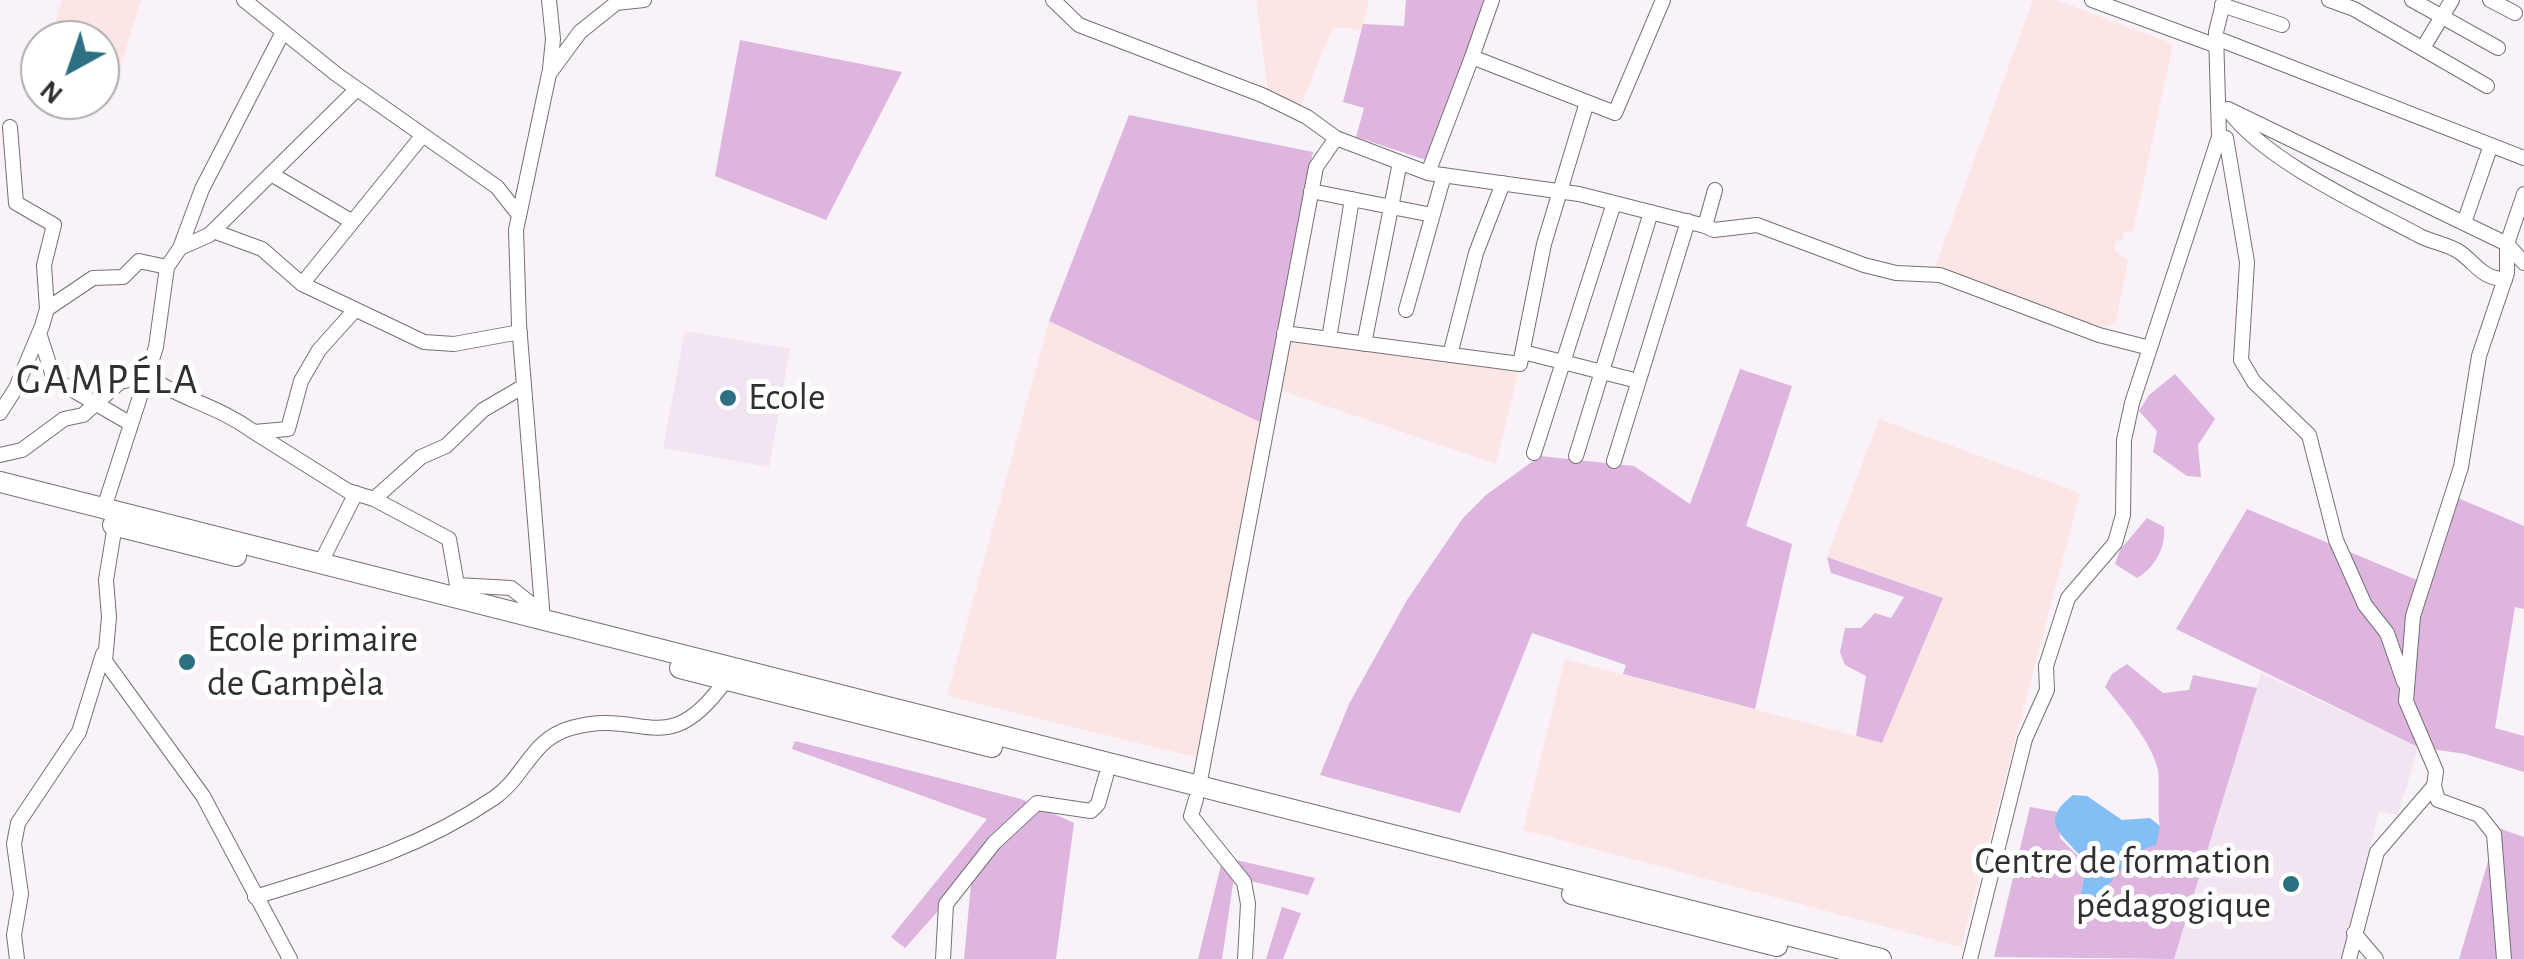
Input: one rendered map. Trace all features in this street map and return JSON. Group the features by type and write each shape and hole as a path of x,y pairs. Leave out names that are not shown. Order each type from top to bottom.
{"highway":[{"path":"0,482 110,516 726,680 1106,776 1198,793 1881,959"},
{"path":"0,496 110,516 541,616 1827,959"}],"street":[{"path":"244,0 358,89 497,188 519,215"},
{"path":"541,616 516,271 519,215 549,74 553,39 549,0"},
{"path":"549,74 580,32 618,2 644,0"},
{"path":"1053,0 1079,25 1262,95 1307,117 1336,138 1428,172 1558,191 1714,230 1757,225 1864,265 1940,276 2099,335 2150,348"},
{"path":"1428,172 1492,0"},
{"path":"1472,57 1615,113 1664,0"},
{"path":"2092,0 2524,158"},
{"path":"2328,0 2487,86"},
{"path":"2412,0 2498,48"},
{"path":"2423,48 2452,0"},
{"path":"2490,0 2514,13"},
{"path":"1970,959 2026,739 2047,690 2046,666 2068,598 2114,543 2123,515 2124,440 2150,348 2220,137 2217,48 2222,2 2282,25"},
{"path":"17,959 14,935 21,894 14,844 18,823 79,732 104,652 109,618 106,580 110,516 131,424 156,348 167,267 180,248 202,189 283,32"},
{"path":"2217,48 2228,109 2226,152 2248,262 2242,360 2254,382 2309,435 2336,540 2365,605 2387,632 2406,688 2410,718 2436,771 2434,786 2438,800 2479,815 2494,834 2504,959"},
{"path":"180,248 213,231 358,89"},
{"path":"1284,333 1520,364 1558,191 1587,102"},
{"path":"2228,109 2507,244 2524,264"},
{"path":"2228,109 2240,126 2308,177 2432,242 2460,252 2483,276 2505,280"},
{"path":"0,413 16,388 47,309 43,276 54,225 16,203 10,127"},
{"path":"302,284 423,135"},
{"path":"1245,959 1247,893 1224,854 1191,816 1316,167 1336,138"},
{"path":"2464,223 2491,145"},
{"path":"1364,344 1400,162"},
{"path":"271,174 351,221"},
{"path":"1406,310 1444,175"},
{"path":"1450,355 1476,254 1503,183"},
{"path":"1705,226 1715,190"},
{"path":"1311,191 1432,215"},
{"path":"2406,688 2413,616 2461,466 2480,356 2505,280 2507,244 2520,221 2524,194"},
{"path":"1329,339 1352,199"},
{"path":"1534,453 1614,203"},
{"path":"1576,456 1651,212"},
{"path":"1614,461 1688,221"},
{"path":"213,231 262,249 302,284 424,342 441,345 520,332"},
{"path":"47,309 75,286 93,278 123,277 139,261 167,267"},
{"path":"254,432 292,426 293,402 301,381 319,350 355,310"},
{"path":"39,333 54,379 131,424"},
{"path":"1523,352 1638,381"},
{"path":"0,454 22,450 64,419 83,415 120,382 146,376 178,397 222,409 289,458 450,539 454,546 453,581 457,585 511,588 541,616"},
{"path":"374,499 421,457 446,446 483,410 524,386"},
{"path":"320,564 356,494"},
{"path":"104,652 114,678 203,796 290,959"},
{"path":"256,898 406,850 497,796 535,748 570,728 604,722 656,731 670,729 710,702 726,680"},
{"path":"944,959 946,904 994,843 1037,803 1091,811 1098,804 1106,776"},
{"path":"2349,959 2377,852 2434,786"},
{"path":"2354,933 2376,959"}],"shaded area":[{"path":"62,0 141,0 120,69 120,20 56,20"},
{"path":"1256,0 1369,0 1362,30 1333,27 1301,105 1268,91"},
{"path":"1406,0 1486,0 1426,160 1356,137 1364,108 1343,102 1363,24 1404,26"},
{"path":"2033,0 2056,0 2173,44 2133,231 2124,232 2123,240 2116,241 2114,250 2128,260 2116,322 2098,329 1935,267"},
{"path":"740,40 902,72 826,220 715,176"},
{"path":"1129,115 1313,152 1264,424 1049,321"},
{"path":"1049,321 1264,424 1199,758 947,696"},
{"path":"685,331 790,349 769,467 663,448"},
{"path":"1288,337 1519,369 1496,464 1277,389"},
{"path":"1740,369 1792,386 1746,526 1792,544 1755,709 1623,674 1626,665 1532,633 1460,813 1320,775 1349,704 1407,600 1463,518 1486,495 1540,456 1634,466 1690,504"},
{"path":"2175,374 2215,419 2198,445 2201,477 2187,476 2153,452 2157,431 2139,411 2149,395"},
{"path":"1879,419 2080,493 1961,947 1523,830 1565,659 1882,743 1943,598 1827,557"},
{"path":"2451,495 2524,526 2524,609 2515,607 2495,728 2524,736 2524,772 2465,754 2418,747 2176,629 2247,509 2424,583"},
{"path":"2147,518 2164,527 2163,542 2154,563 2137,578 2115,564 2120,550"},
{"path":"1827,557 1943,598 1882,743 1856,736 1866,676 1845,665 1840,652 1845,628 1861,628 1875,613 1891,618 1904,597 1831,573"},
{"path":"2127,664 2163,693 2189,690 2193,675 2257,688 2174,959 1994,957 2030,807 2058,812 2060,838 2086,864 2081,892 2102,893 2110,875 2160,826 2159,775 2154,759 2136,726 2105,687 2112,674"},
{"path":"2261,673 2418,747 2398,815 2379,811 2343,959 2174,959"},
{"path":"795,741 1021,799 1074,823 1056,959 964,959 972,873 905,948 891,937 987,819 792,749"},
{"path":"2498,828 2524,837 2524,959 2459,959"},
{"path":"1223,857 1315,878 1308,895 1234,877 1222,959 1198,959"},
{"path":"1282,907 1301,913 1283,959 1266,959"}],"water":[{"path":"2073,795 2087,796 2122,820 2150,818 2160,826 2156,845 2135,855 2091,900 2081,893 2086,864 2055,823 2062,805"}],"place":[{"name":"Ecole","path":"728,398"},
{"name":"Ecole primaire de Gampèla","path":"187,662"},
{"name":"Centre de formation pédagogique","path":"2291,884"}],"district":[{"name":"GAMPÉLA","path":"108,380"}]}
